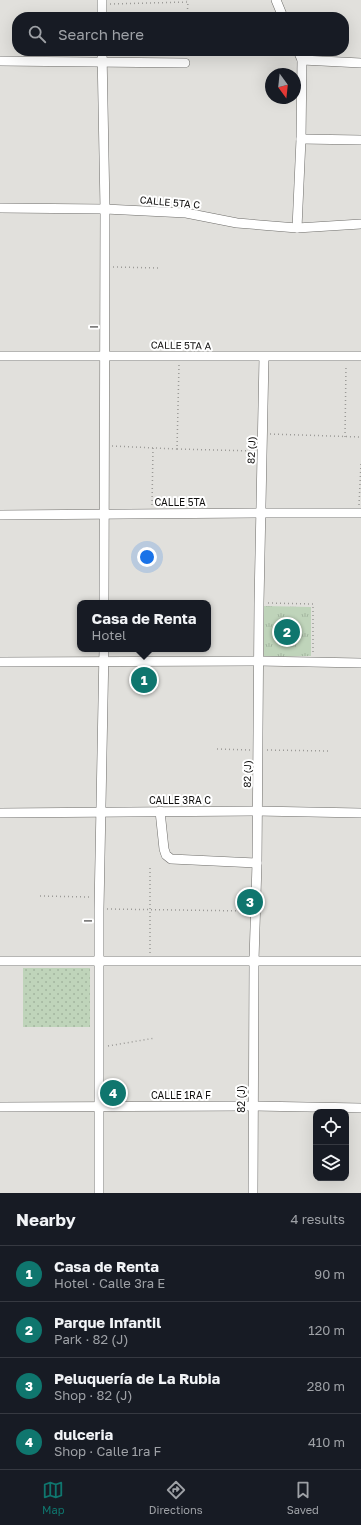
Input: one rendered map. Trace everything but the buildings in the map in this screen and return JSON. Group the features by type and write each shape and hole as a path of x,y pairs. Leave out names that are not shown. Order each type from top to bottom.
{"street":[{"path":"276,0 281,12"},
{"name":"I","path":"102,56 106,355 104,600"},
{"path":"297,228 301,138 302,60 300,56"},
{"path":"302,60 361,63"},
{"path":"0,61 185,62"},
{"path":"301,138 361,140"},
{"name":"CALLE 5TA C","path":"0,208 105,208 186,213 237,223 297,228 361,224"},
{"name":"CALLE 5TA A","path":"0,356 361,356"},
{"name":"82 (J)","path":"252,1193 261,452 264,356"},
{"name":"CALLE 5TA","path":"0,515 261,512 360,513"},
{"name":"I","path":"99,1193 99,909 104,652"},
{"path":"0,662 259,661 361,663"},
{"name":"CALLE 3RA C","path":"0,813 102,811 361,813"},
{"path":"160,811 164,849 166,855 171,859 257,863"},
{"path":"0,961 361,961"},
{"name":"CALLE 1RA F","path":"0,1107 252,1106 361,1108"}],"path":[{"path":"102,2 188,1 187,12"},
{"path":"105,267 159,268"},
{"path":"177,449 180,356"},
{"path":"345,437 346,356"},
{"path":"262,434 361,437"},
{"path":"105,446 261,452"},
{"path":"152,513 154,448"},
{"path":"360,513 361,463"},
{"path":"259,603 313,604 313,662"},
{"path":"217,749 328,750"},
{"path":"150,867 150,961"},
{"path":"40,896 100,898"},
{"path":"99,909 255,911"},
{"path":"99,1048 155,1038"}],"green space":[{"path":"263,606 311,607 311,656 264,657"},
{"path":"23,968 90,968 90,1027 23,1027"}],"place":[{"name":"Parque Infantil","path":"287,632"},
{"name":"Casa de Renta","path":"144,680"},
{"name":"Peluquería de La Rubia","path":"250,902"},
{"name":"dulceria","path":"113,1093"}]}
